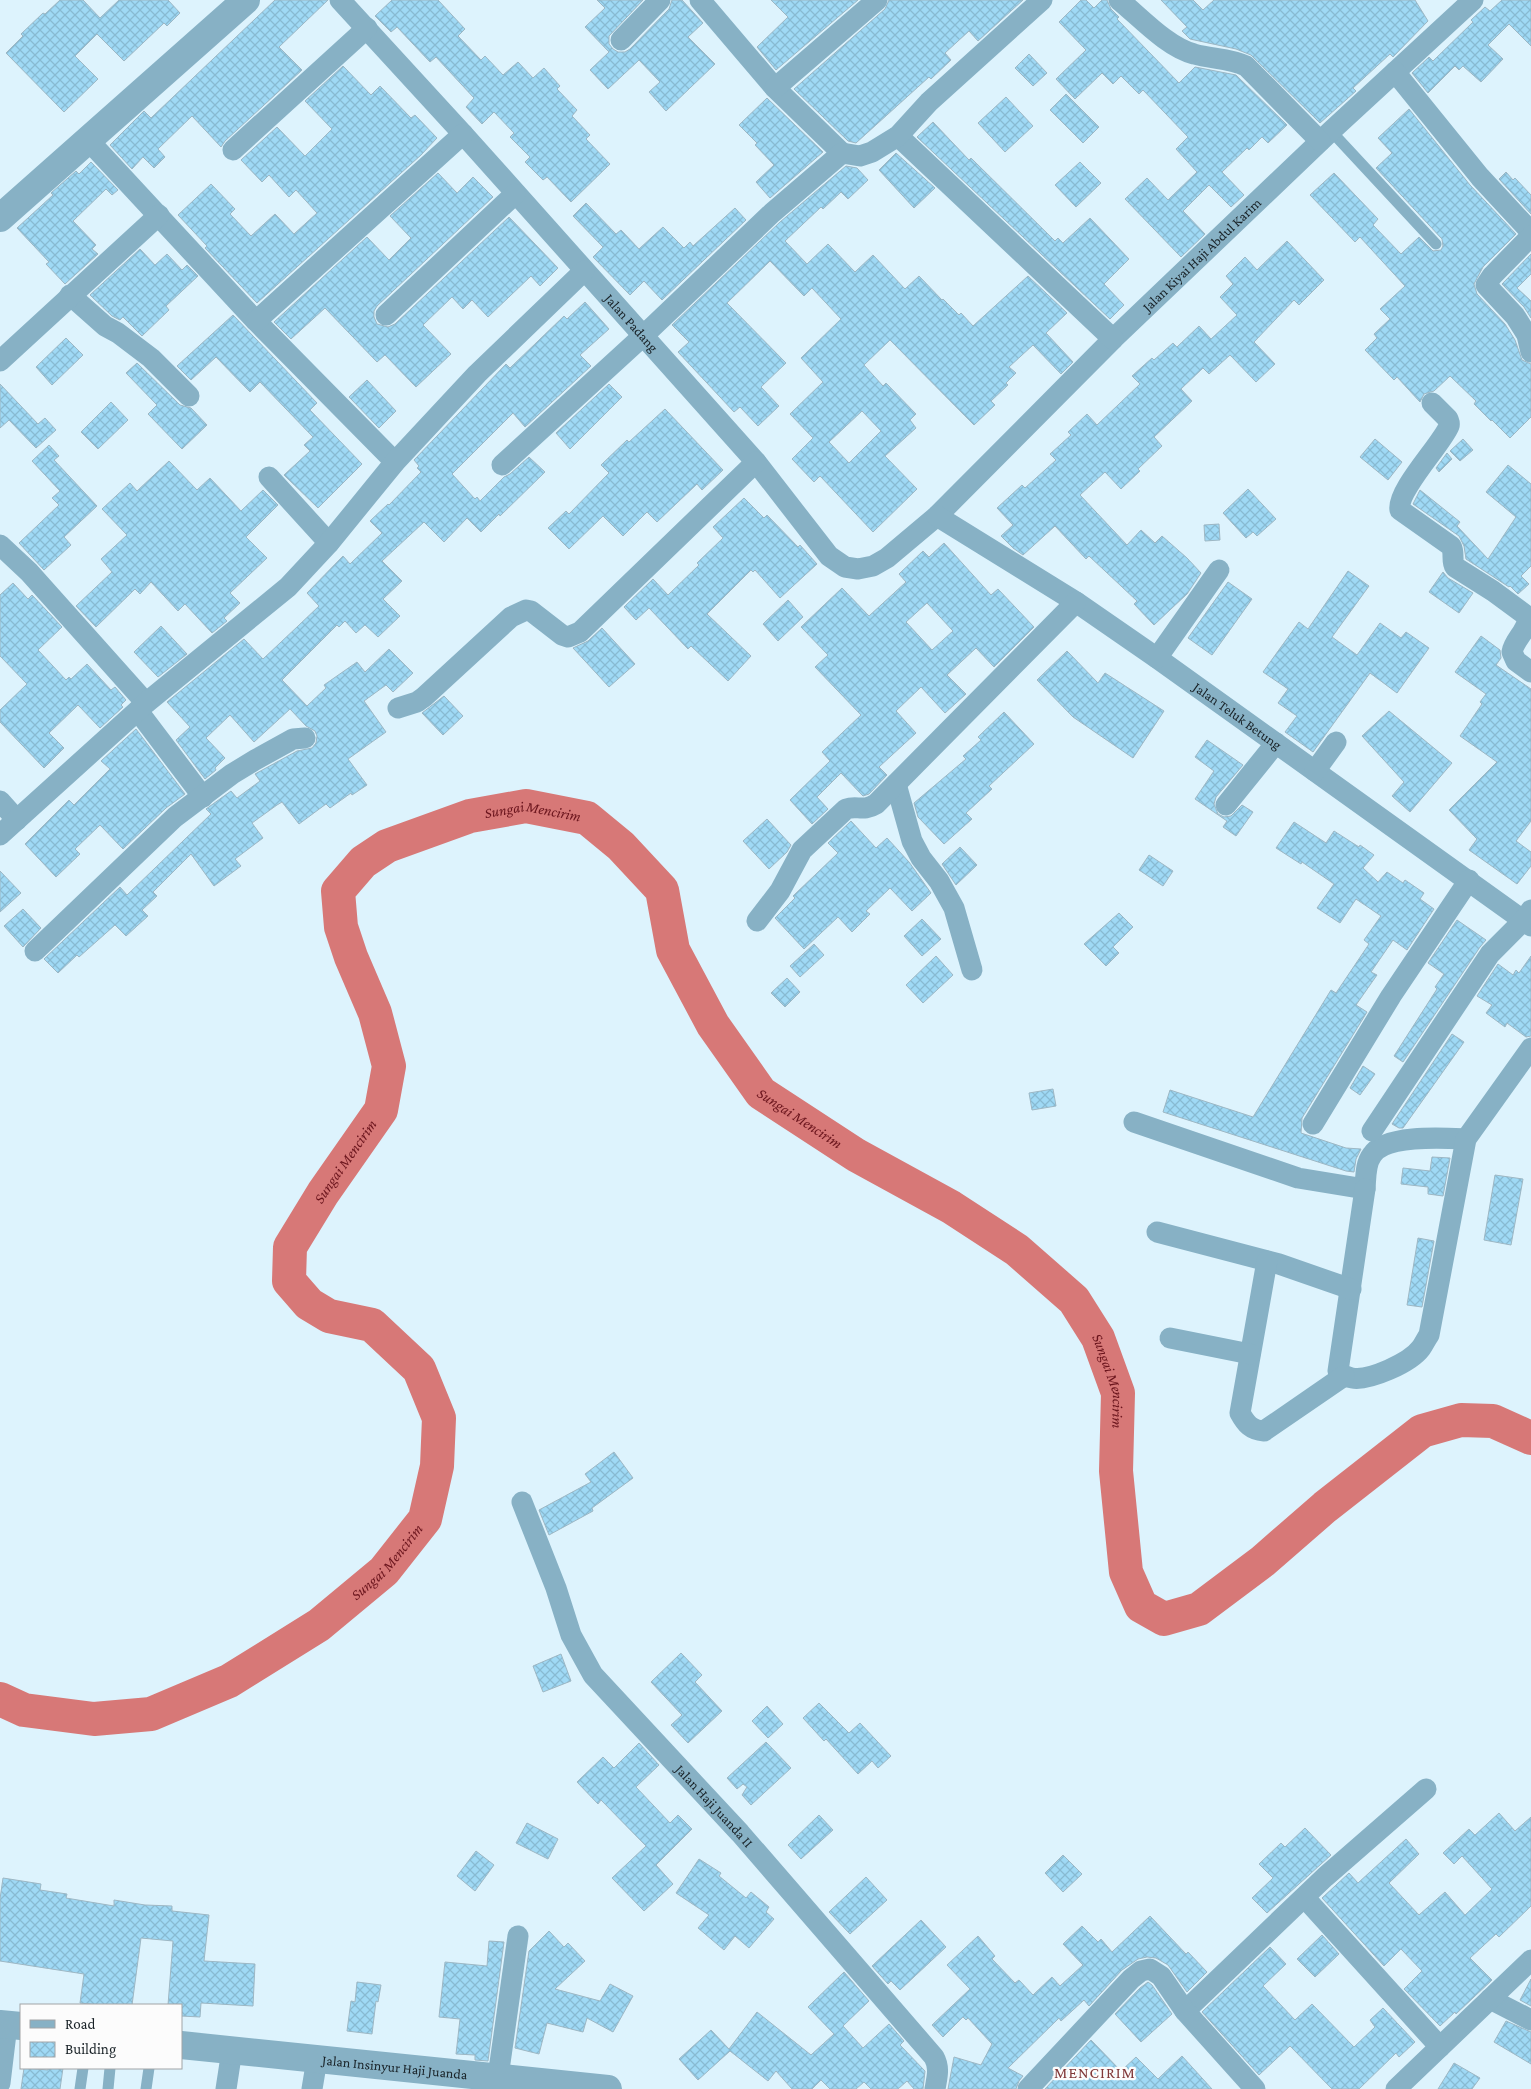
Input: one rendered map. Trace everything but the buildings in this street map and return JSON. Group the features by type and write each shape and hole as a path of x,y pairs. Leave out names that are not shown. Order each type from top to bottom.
{"street":[{"path":"0,218 246,0"},
{"name":"Jalan Padang","path":"340,0 463,134 756,462 829,556 845,566 858,569 873,566 887,558 937,516"},
{"path":"621,40 660,0"},
{"path":"700,0 775,88 842,153 860,156 872,152 898,136 929,102 1042,0"},
{"path":"775,88 877,0"},
{"path":"1119,0 1168,41 1182,50 1193,54 1236,61 1246,66 1325,136"},
{"name":"Jalan Kiyai Haji Abdul Karim","path":"937,516 1113,339 1325,136 1395,72 1460,4"},
{"path":"233,150 367,28"},
{"path":"1395,72 1480,177 1531,234 1486,284 1515,316 1528,335 1531,352"},
{"path":"256,321 463,134"},
{"path":"898,136 1113,339"},
{"path":"89,141 256,321 395,462"},
{"path":"502,465 643,336 772,213 842,153"},
{"path":"386,315 515,194"},
{"path":"0,361 159,215"},
{"path":"0,835 142,707 288,587 329,543 395,462 477,374 584,271"},
{"path":"70,295 105,326 118,333 151,358 189,396"},
{"path":"1432,403 1448,419 1448,427 1418,470 1401,499 1400,510 1451,546 1453,550 1453,564 1456,567 1493,591 1526,616 1527,624 1514,644 1512,652 1516,660 1531,672"},
{"path":"398,708 417,702 424,697 511,617 519,612 531,611 562,635 568,637 580,632 756,462"},
{"path":"269,477 329,543"},
{"name":"Jalan Teluk Betung","path":"937,516 1076,602 1469,880 1529,919"},
{"path":"0,545 29,572 142,707 203,798"},
{"path":"1157,658 1220,570"},
{"path":"757,921 777,896 798,856 808,844 846,809 870,808 1076,602"},
{"path":"35,951 175,818 232,774 261,756 293,739 304,738"},
{"path":"1315,771 1336,742"},
{"path":"1226,805 1276,743"},
{"path":"896,784 912,841 921,858 939,880 954,908 972,970"},
{"path":"0,801 17,820"},
{"path":"1313,1124 1391,996 1469,880"},
{"path":"1372,1130 1490,954 1529,919"},
{"path":"1466,1139 1437,1138 1396,1141 1372,1154 1366,1171 1351,1289 1338,1371 1344,1376 1358,1379 1386,1370 1410,1358 1421,1348 1429,1334 1466,1139 1531,1048"},
{"path":"1134,1122 1298,1178 1365,1189"},
{"path":"1157,1232 1267,1262 1351,1289"},
{"path":"1267,1262 1240,1413 1245,1422 1256,1430 1264,1431 1344,1376"},
{"path":"1170,1338 1250,1354"},
{"name":"Jalan Haji Juanda II","path":"522,1502 556,1588 571,1636 593,1675 740,1833 934,2057 938,2064 935,2089"},
{"path":"1185,2011 1325,1877 1426,1789"},
{"path":"1304,1898 1440,2047"},
{"path":"498,2077 518,1936"},
{"path":"1396,2089 1531,1960"},
{"path":"1028,2089 1131,1978 1141,1971 1150,1969 1160,1976 1185,2011 1256,2089"},
{"path":"1490,1999 1531,2020"},
{"path":"0,2083 9,2025"},
{"name":"Jalan Insinyur Haji Juanda","path":"182,2045 608,2089"},
{"path":"226,2089 232,2050"},
{"path":"312,2089 317,2059"}],"lane":[{"path":"1325,136 1436,244"},
{"path":"80,2089 82,2069"},
{"path":"108,2089 110,2069"},
{"path":"146,2089 149,2069"}],"waterway":[{"name":"Sungai Mencirim","path":"0,1699 24,1710 94,1719 151,1714 229,1681 319,1625 384,1571 425,1519 437,1466 439,1418 419,1369 372,1325 329,1316 309,1304 289,1281 290,1247 323,1193 381,1110 389,1066 375,1013 351,957 341,927 338,891 363,862 387,846 470,816 526,806 587,818 621,846 662,890 673,950 713,1025 761,1093 856,1155 951,1207 1017,1250 1074,1300 1098,1338 1118,1393 1116,1471 1126,1572 1141,1606 1164,1619 1199,1609 1263,1561 1325,1507 1422,1431 1461,1420 1493,1421 1531,1438"}],"district":[{"name":"MENCIRIM","path":"1095,2072"}]}
